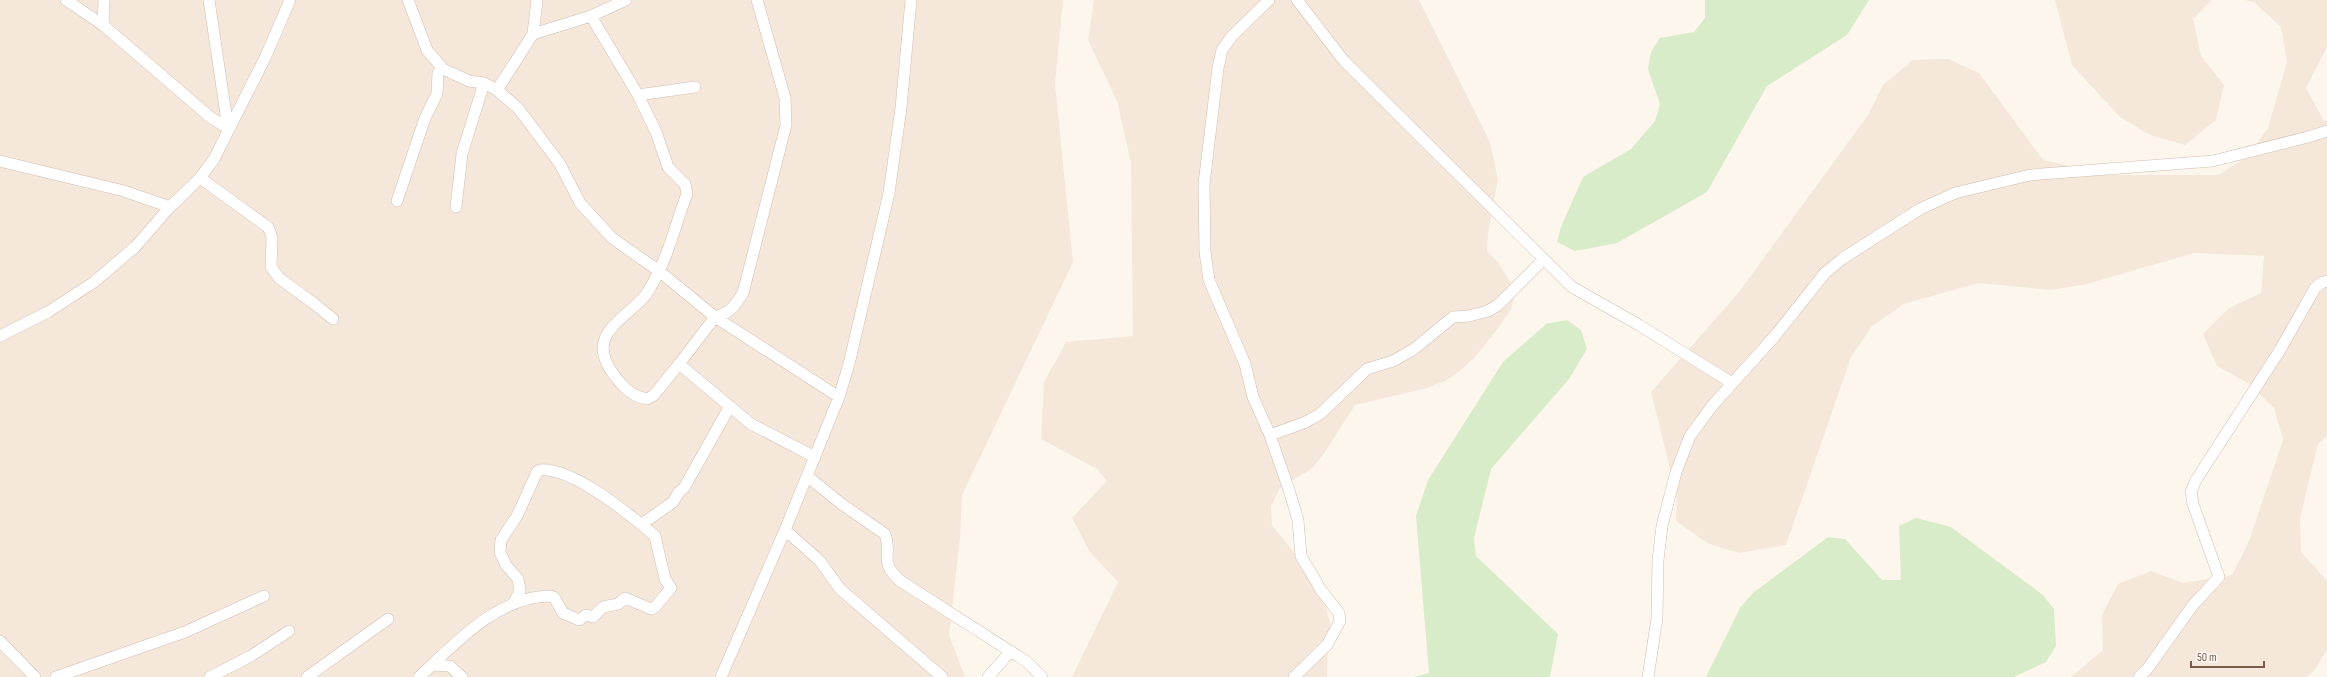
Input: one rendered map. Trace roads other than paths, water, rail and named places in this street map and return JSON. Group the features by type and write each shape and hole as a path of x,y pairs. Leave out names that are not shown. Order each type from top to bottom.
{"street":[{"path":"66,0 103,25 210,117 228,128"},
{"path":"103,25 104,0"},
{"path":"209,0 228,128"},
{"path":"0,336 48,312 94,282 135,247 170,207 200,178 214,159 228,128 265,58 290,0"},
{"path":"408,0 426,50 442,69 468,80 484,83 497,90 518,108 560,164 580,202 593,219 612,238 659,271 715,317 839,397"},
{"path":"497,90 533,34 537,0"},
{"path":"533,34 591,16 626,0"},
{"path":"591,16 638,95 656,132 668,167 685,184 687,194 659,271 644,296 611,326 603,342 603,351 608,366 624,388 637,398 647,399 654,395 715,317 735,307 743,293 786,125 784,98 758,0"},
{"path":"721,677 785,530 839,397 870,279 889,193 901,108 911,0"},
{"path":"1269,0 1232,36 1222,50 1209,128 1204,184 1205,252 1209,280 1245,364 1253,397 1270,435 1298,520 1301,556 1321,590 1339,613 1340,621 1327,645 1294,677"},
{"path":"1297,0 1344,61 1572,287 1640,325 1732,383"},
{"path":"397,201 425,118 437,94 438,73 442,69"},
{"path":"456,207 462,154 484,83"},
{"path":"638,95 695,87"},
{"path":"1648,677 1657,618 1658,560 1662,526 1676,472 1690,436 1712,406 1774,337 1825,273 1842,259 1936,200 1954,193 2030,175 2213,161 2327,130"},
{"path":"0,161 124,191 170,207"},
{"path":"200,178 268,227 272,237 271,267 279,278 333,319"},
{"path":"1270,435 1306,422 1320,414 1367,370 1393,360 1414,349 1453,317 1469,316 1488,311 1498,305 1544,260"},
{"path":"2139,677 2148,668 2193,605 2218,577 2193,504 2191,492 2196,480 2280,350 2315,288 2322,282 2327,281"},
{"path":"679,364 751,424 815,457"},
{"path":"642,524 673,502 684,488 730,406"},
{"path":"418,677 486,618 513,604 550,596 554,597 563,613 579,620 586,615 593,617 604,607 618,604 625,598 647,608 655,607 671,588 665,579 654,536 642,524 599,492 566,476 540,470 537,472 517,516 501,540 500,552 506,564 512,569 518,580 520,591 513,604"},
{"path":"807,476 843,505 885,534 888,542 886,564 899,580 1011,651 1027,662 1042,677"},
{"path":"785,530 820,561 840,589 942,677"},
{"path":"56,677 185,632 264,596"},
{"path":"307,677 388,619"},
{"path":"210,677 251,656 289,631"},
{"path":"0,641 35,677"},
{"path":"988,677 1011,651"},
{"path":"432,665 450,666 462,677"}]}
